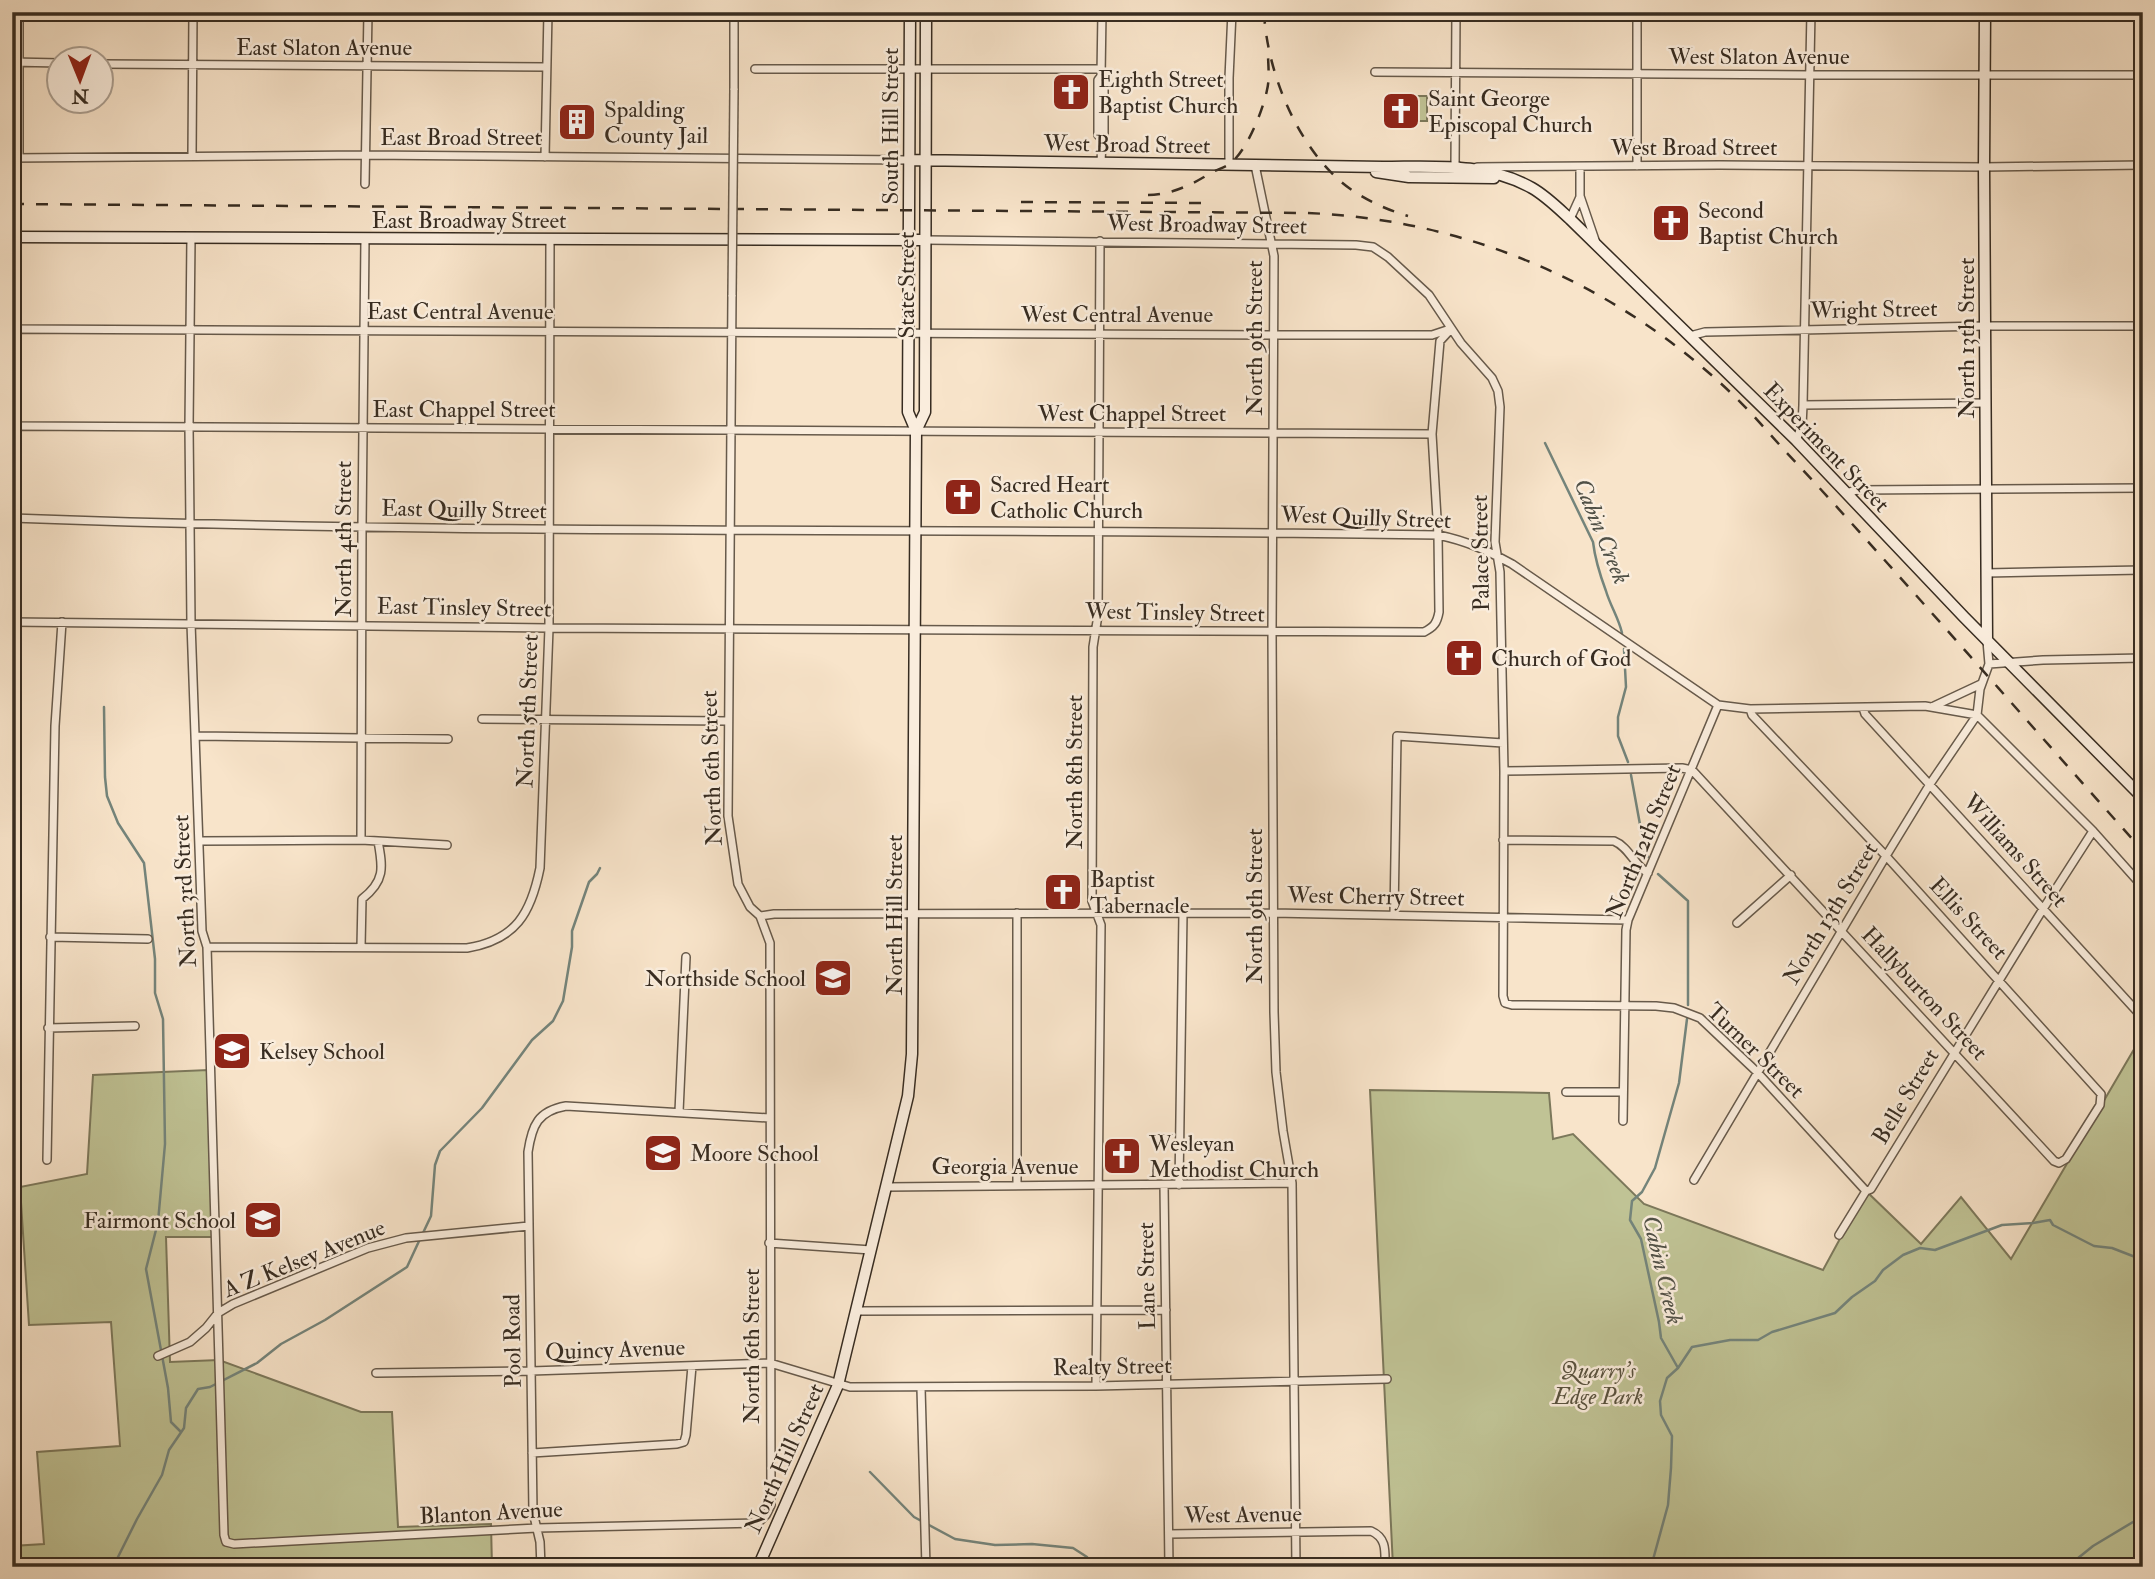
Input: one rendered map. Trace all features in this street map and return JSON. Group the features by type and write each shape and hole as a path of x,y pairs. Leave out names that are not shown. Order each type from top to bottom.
{"main road":[{"name":"South Hill Street","path":"908,240 910,12"},
{"name":"State Street","path":"916,431 925,412 926,12"},
{"name":"North 13th Street","path":"1985,12 1987,640"},
{"name":"West Broad Street","path":"909,160 1455,166"},
{"path":"1334,166 1409,177 1508,178"},
{"name":"Experiment Street","path":"1455,166 1508,178 1540,194 1570,219 1796,440 2143,799"},
{"name":"East Broadway Street","path":"14,237 926,240"},
{"name":"North Hill Street","path":"758,1567 838,1385 909,1085 912,1054 916,431 908,412 908,240"}],"street":[{"path":"15,158 15,62 19,12"},
{"path":"192,156 193,12"},
{"path":"365,184 368,12"},
{"path":"545,157 548,12"},
{"name":"North 6th Street","path":"734,12 728,628 729,816 738,884 750,907 760,916 770,943 771,1505 758,1523"},
{"path":"1101,163 1104,135 1102,12"},
{"path":"1229,164 1232,12"},
{"path":"1455,166 1456,12"},
{"path":"1637,12 1637,166"},
{"path":"1796,440 1802,426 1803,405 1811,12"},
{"path":"15,62 46,63"},
{"name":"East Slaton Avenue","path":"116,64 546,67"},
{"path":"755,69 909,68 1101,73"},
{"name":"West Slaton Avenue","path":"1376,72 2143,75"},
{"name":"East Broad Street","path":"15,158 366,155 909,160"},
{"name":"North 9th Street","path":"1255,165 1274,256 1273,913 1276,1072 1292,1183 1296,1567"},
{"name":"West Broad Street","path":"1455,166 2143,165"},
{"path":"1580,167 1580,197 1598,247"},
{"path":"1570,219 1580,197"},
{"path":"12,467 15,426 14,237"},
{"name":"North 3rd Street","path":"191,238 191,623 202,931 207,947 226,1542"},
{"name":"North 4th Street","path":"361,840 365,239"},
{"name":"North 5th Street","path":"361,947 467,948 484,945 514,926 529,908 536,892 540,868 549,628 550,239"},
{"name":"West Broadway Street","path":"926,240 1272,243 1373,247 1388,257 1429,295 1451,329"},
{"name":"North 8th Street","path":"1096,1386 1101,925 1093,901 1093,647 1096,631 1100,433 1100,242"},
{"name":"Wright Street","path":"1690,336 1705,332 1985,326 2143,326"},
{"name":"East Central Avenue","path":"14,329 908,332"},
{"path":"1438,535 1432,434 1440,341 1451,329"},
{"name":"West Central Avenue","path":"908,332 1432,335 1451,329"},
{"name":"Palace Street","path":"1451,329 1492,378 1500,407 1495,542 1500,572 1504,771 1503,917"},
{"path":"1803,405 1986,403"},
{"name":"East Chappel Street","path":"15,426 916,431"},
{"name":"West Chappel Street","path":"916,431 1432,434"},
{"path":"1846,493 1857,490 2143,488"},
{"name":"East Quilly Street","path":"12,519 190,525 915,531"},
{"name":"West Quilly Street","path":"915,531 1438,535 1462,540 1512,564 1718,705 1732,709 1933,707 1977,716"},
{"name":"West Tinsley Street","path":"914,630 1424,632 1434,627 1439,612 1438,535"},
{"path":"1986,573 2143,570"},
{"name":"East Tinsley Street","path":"12,622 914,630"},
{"path":"47,1160 54,726 62,622"},
{"name":"North 13th Street","path":"1694,1180 1886,856 1930,784 1977,716 1981,684 1989,664 1987,640"},
{"path":"1989,664 2008,661 2143,659"},
{"name":"West Quilly Street","path":"1933,707 1981,684"},
{"name":"North 12th Street","path":"1623,1121 1628,920 1718,705"},
{"name":"Williams Street","path":"1863,708 1865,714 2143,1017"},
{"name":"Ellis Street","path":"1750,709 1752,715 1886,856 2101,1094 2100,1105 2066,1159 2059,1163"},
{"path":"1977,716 2093,831 2143,887"},
{"path":"482,719 728,721"},
{"path":"196,736 448,739"},
{"path":"1394,915 1397,736 1503,743"},
{"path":"1504,771 1692,770"},
{"name":"Hallyburton Street","path":"1692,770 2054,1161 2059,1163"},
{"name":"Belle Street","path":"1839,1236 1866,1191 1871,1189 2093,831"},
{"path":"199,841 361,840 447,845"},
{"path":"207,947 361,947 362,899 379,881 382,869 378,841"},
{"path":"1503,841 1614,841 1622,844 1642,870 1648,873"},
{"path":"1737,923 1791,876"},
{"path":"1017,913 1017,1185"},
{"path":"1180,1185 1182,913"},
{"name":"West Cherry Street","path":"760,916 1273,913 1628,920"},
{"name":"Turner Street","path":"1503,917 1505,1003 1656,1006 1688,1012 1700,1018 1757,1072 1866,1191"},
{"path":"50,937 148,939"},
{"path":"685,957 679,1112 769,1118"},
{"path":"48,1028 135,1026"},
{"path":"1566,1092 1623,1093"},
{"name":"Pool Road","path":"541,1567 540,1542 533,1512 528,1152 531,1133 540,1117 552,1108 566,1106 679,1112"},
{"name":"Georgia Avenue","path":"887,1187 1292,1183"},
{"name":"Lane Street","path":"1164,1185 1169,1534"},
{"name":"A Z Kelsey Avenue","path":"218,1313 233,1304 368,1248 406,1238 529,1226"},
{"path":"769,1243 871,1250"},
{"path":"857,1311 1166,1310"},
{"path":"158,1356 190,1342 218,1313"},
{"name":"Realty Street","path":"770,1363 850,1387 1167,1385 1387,1379"},
{"name":"Quincy Avenue","path":"376,1374 770,1363"},
{"path":"532,1453 677,1444 684,1441 687,1435 692,1366"},
{"path":"920,1388 926,1566"},
{"path":"12,1437 15,1464 12,1475"},
{"name":"Blanton Avenue","path":"226,1542 234,1544 537,1528 758,1523"},
{"name":"West Avenue","path":"926,1566 1169,1566 1169,1534 1371,1531 1380,1535 1384,1543 1385,1567"}],"green space":[{"path":"1418,96 1427,96 1427,121 1411,121 1411,101 1418,101"},
{"name":"Quarry's Edge Park","path":"2143,1034 2143,1567 1393,1567 1370,1090 1549,1093 1553,1139 1573,1134 1644,1204 1823,1270 1866,1191 1921,1244 1961,1197 2011,1259"},
{"path":"208,1070 214,1237 166,1237 170,1362 219,1360 361,1412 392,1412 398,1527 491,1524 492,1567 12,1567 12,1546 44,1544 37,1452 120,1446 111,1322 29,1325 20,1187 87,1174 93,1075"}],"waterway":[{"name":"Cabin Creek","path":"1545,443 1593,542 1600,573 1622,633"},
{"name":"Cabin Creek","path":"1624,649 1626,687 1618,717 1618,736 1628,762"},
{"path":"104,707 107,796 118,823 144,863 155,959 155,993 163,1019 165,1144 158,1222 146,1269 168,1388 171,1422 181,1432"},
{"name":"Cabin Creek","path":"1631,775 1648,857"},
{"path":"423,1233 431,1216 435,1165 440,1151 482,1108 532,1040 553,1021 563,1001 572,931 589,882 600,868"},
{"name":"Cabin Creek","path":"1658,874 1688,901 1688,1005"},
{"name":"Cabin Creek","path":"1678,1368 1661,1338 1641,1239 1630,1220 1632,1201 1642,1192 1655,1168 1679,1083 1687,1019"},
{"path":"1651,1567 1668,1505 1671,1468 1672,1436 1661,1415 1660,1401 1667,1378 1678,1368 1692,1347 1730,1340 1758,1340 1772,1332 1835,1313 1903,1255 1920,1248 1935,1250 2002,1225 2050,1220 2053,1225 2094,1246 2112,1248 2143,1260"},
{"path":"113,1567 162,1475 169,1450 184,1428 186,1408 198,1389 210,1387 257,1363 281,1344 325,1320 407,1267 420,1239"},
{"path":"870,1472 914,1517 955,1539 995,1545 1032,1544 1073,1548 1087,1557 1090,1563"},
{"path":"2067,1567 2093,1546 2143,1516"}],"railway":[{"path":"1264,12 1272,63 1280,89 1304,138 1338,179 1370,201 1408,216"},
{"path":"1148,195 1163,194 1184,187 1235,159 1253,131 1265,99 1268,53"},
{"path":"1021,202 1210,203"},
{"path":"12,204 1307,213 1366,218 1424,228 1480,244 1535,264 1587,289 1638,319 1685,353 1730,392 1851,522 2143,851"}],"place":[{"name":"Eighth Street Baptist Church","path":"1071,92"},
{"name":"Saint George Episcopal Church","path":"1401,111"},
{"name":"Spalding County Jail","path":"577,122"},
{"name":"Second Baptist Church","path":"1671,223"},
{"name":"Sacred Heart Catholic Church","path":"963,497"},
{"name":"Church of God","path":"1464,658"},
{"name":"Baptist Tabernacle","path":"1063,892"},
{"name":"Northside School","path":"833,978"},
{"name":"Kelsey School","path":"232,1051"},
{"name":"Moore School","path":"663,1153"},
{"name":"Wesleyan Methodist Church","path":"1122,1156"},
{"name":"Fairmont School","path":"263,1220"}]}
